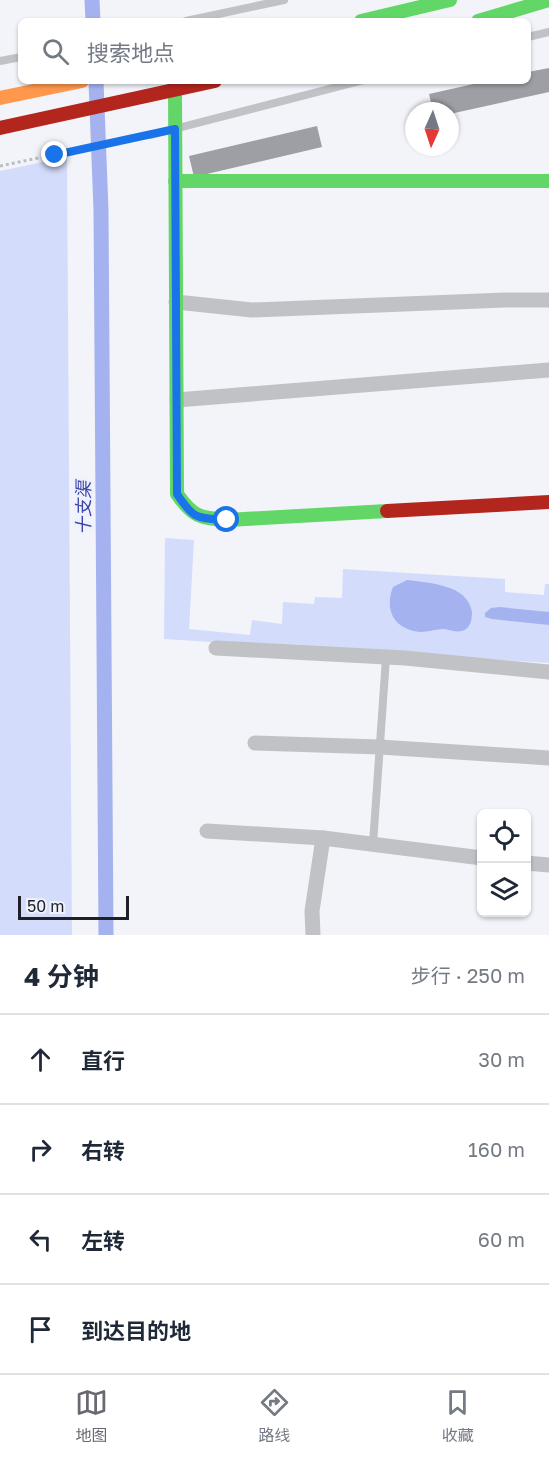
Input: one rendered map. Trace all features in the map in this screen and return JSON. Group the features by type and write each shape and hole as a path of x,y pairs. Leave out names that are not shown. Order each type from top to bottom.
{"street":[{"path":"374,18 450,0"},
{"path":"488,18 549,0"},
{"path":"0,98 68,84"},
{"path":"0,128 201,84"},
{"path":"174,90 177,494 188,511 203,518 227,520 549,502"},
{"path":"175,181 319,182 459,179 549,181"},
{"path":"176,302 252,310 549,300"},
{"path":"177,400 549,370"},
{"path":"216,648 386,657 549,672"},
{"path":"255,743 380,747 549,758"},
{"path":"207,831 323,838 477,857"},
{"path":"313,935 312,911 323,838"},
{"path":"531,863 549,865"}],"lane":[{"path":"200,18 285,0"},
{"path":"531,36 549,32"},
{"path":"0,61 18,58"},
{"path":"150,135 348,84"},
{"path":"373,844 386,657"}],"path":[{"path":"0,166 150,135"}],"shaded area":[{"path":"67,157 72,935 0,935 0,171"},
{"path":"165,538 194,540 189,629 250,635 252,620 282,624 283,602 314,604 315,597 342,598 343,569 505,579 505,592 544,595 545,584 549,584 549,663 164,639"}],"water":[{"path":"407,580 436,584 455,590 469,603 472,612 469,626 460,631 444,629 421,632 398,623 391,611 391,595 393,587"},
{"path":"491,608 549,612 549,625 485,617 485,613"}],"building":[{"path":"549,68 549,92 459,112 459,102 431,102 429,94 474,84 531,84 531,71"},
{"path":"317,126 322,147 194,177 189,156"}],"waterway":[{"name":"十支渠","path":"92,0 93,18"},
{"name":"十支渠","path":"96,84 101,210 106,935"}],"traffic: fast":[{"path":"374,18 450,0"},
{"path":"488,18 549,0"},
{"path":"175,90 177,494 198,515 227,520 387,511"},
{"path":"175,181 549,181"}],"traffic: slow":[{"path":"0,98 68,84"}],"traffic: jam":[{"path":"0,128 201,84"},
{"path":"387,511 549,502"}],"route":[{"path":"55,155 175,129 177,494 188,511 203,518 227,520"}]}
